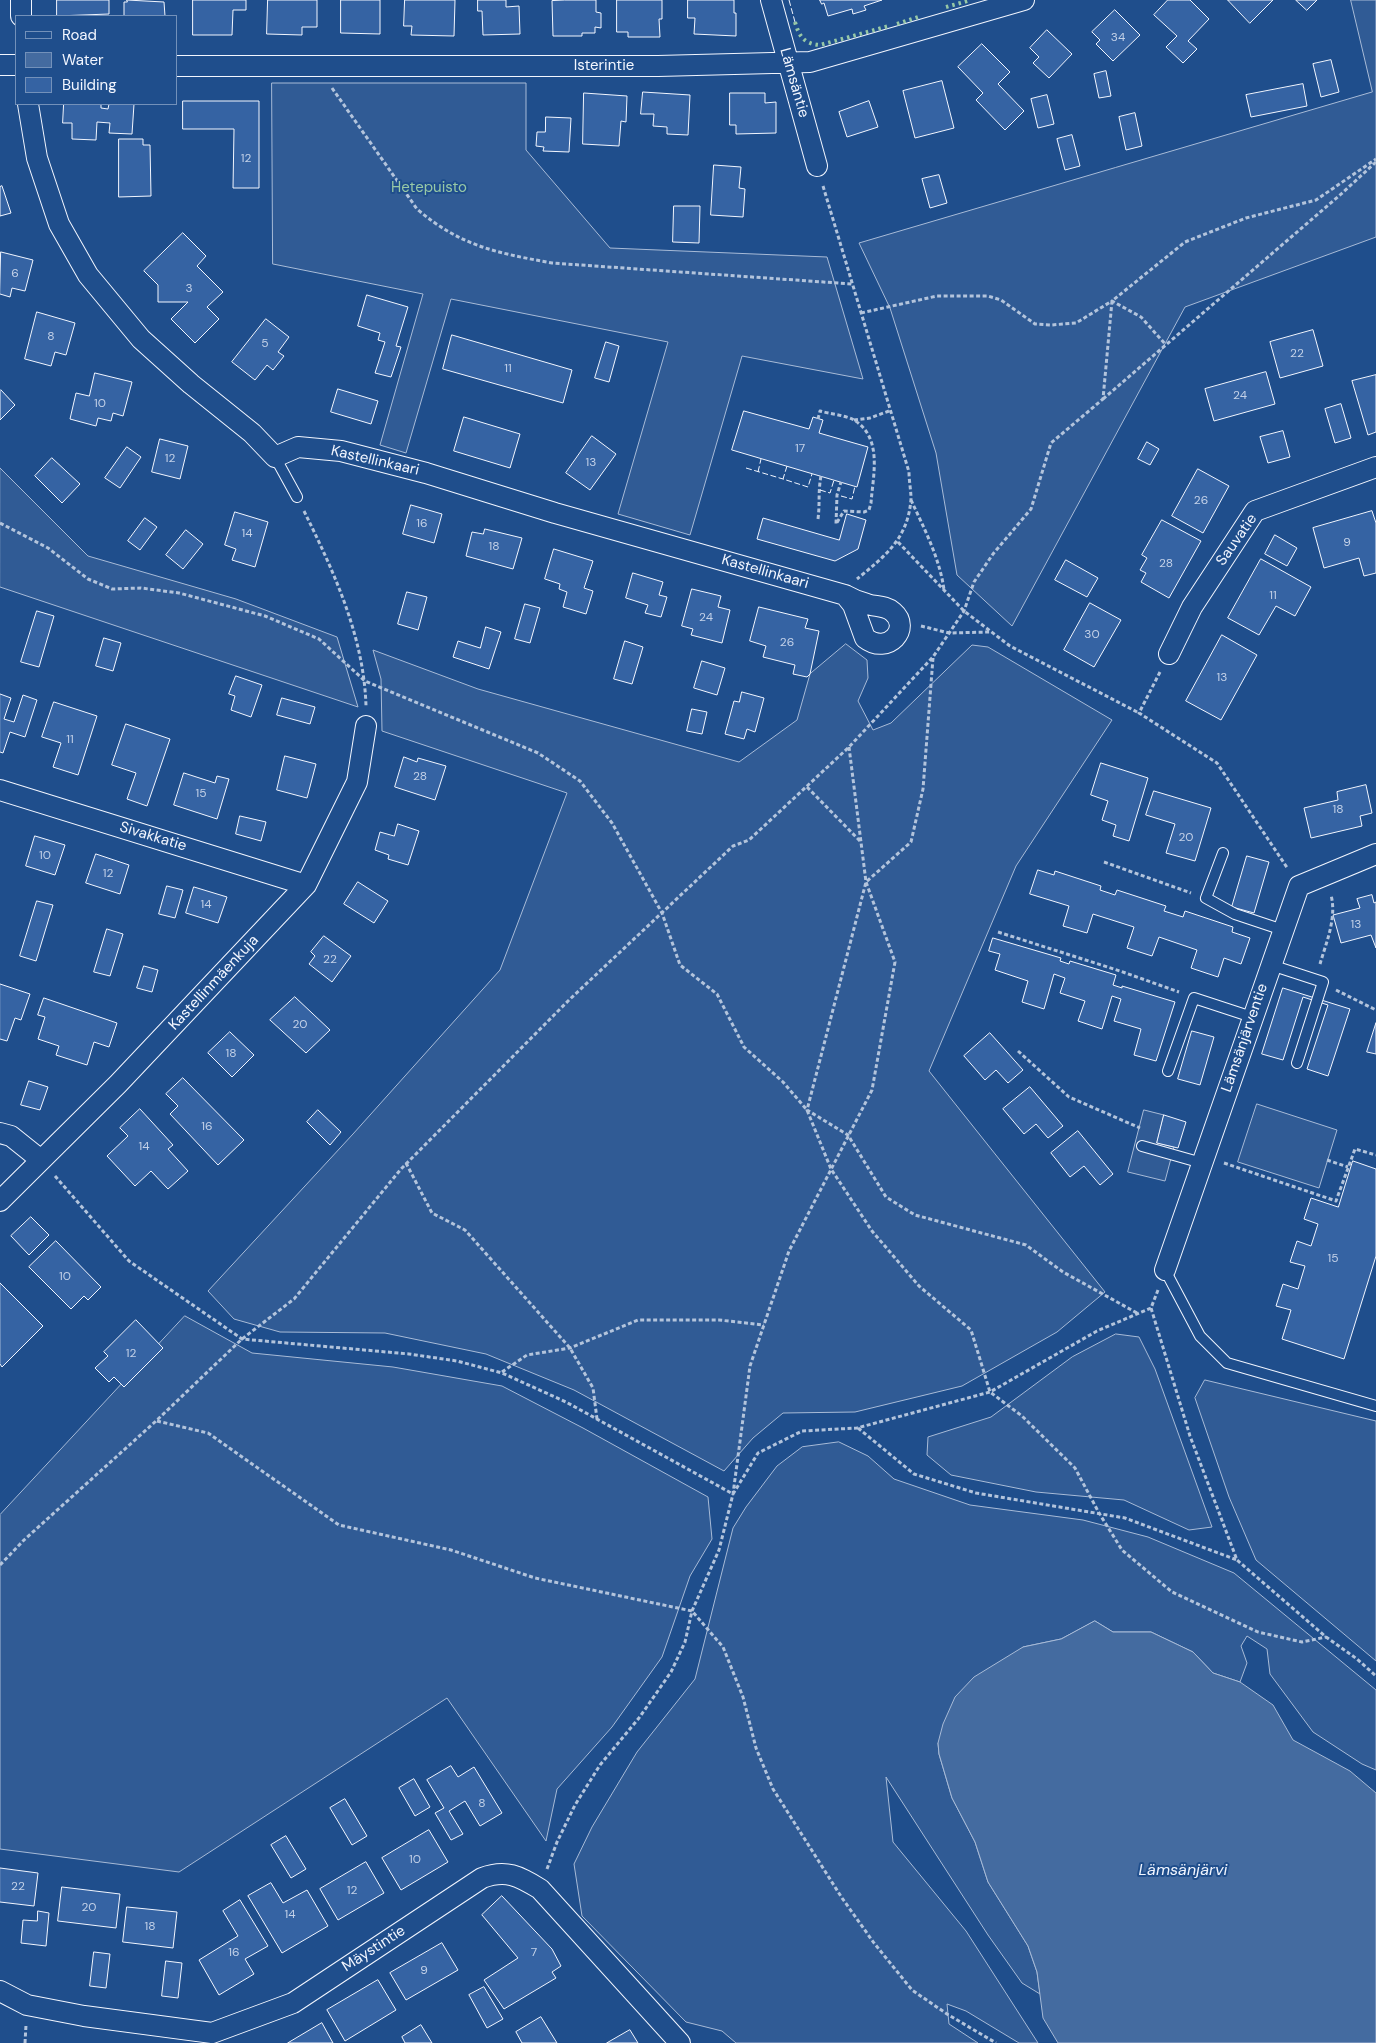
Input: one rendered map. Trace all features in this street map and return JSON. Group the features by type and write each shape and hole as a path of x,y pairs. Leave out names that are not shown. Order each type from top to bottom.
{"street":[{"path":"21,15 22,0"},
{"name":"Lämsäntie","path":"771,0 817,166"},
{"name":"Isterintie","path":"178,66 649,66 810,62 1024,0"},
{"path":"0,65 15,65"},
{"path":"28,105 37,158 59,224 88,275 140,339 190,384 252,433 275,457"},
{"name":"Kastellinkaari","path":"275,457 298,447 341,451 426,473 555,513 845,595 857,602 889,609 895,613 898,620"},
{"name":"Sauvatie","path":"1169,654 1192,607 1255,511 1376,467"},
{"path":"845,595 852,605 865,638 871,643 886,644 893,640 899,627 898,620"},
{"name":"Kastellinmäenkuja","path":"0,1201 118,1084 306,885 358,782 366,726"},
{"name":"Sivakkatie","path":"0,790 306,885"},
{"path":"1299,886 1376,854"},
{"name":"Lämsänjärventie","path":"1165,1270 1299,886"},
{"path":"0,1132 11,1136 42,1160"},
{"name":"Mäystintie","path":"0,1991 27,2005 84,2016 212,2033 293,2003 482,1878 493,1874 505,1873 523,1878 540,1888 680,2043"}],"lane":[{"path":"275,457 297,497"},
{"path":"1223,853 1206,898 1236,914 1284,930"},
{"path":"1271,965 1319,981 1297,1063"},
{"path":"1168,1071 1194,998 1252,1018"},
{"path":"1142,1146 1203,1160"},
{"path":"1165,1270 1200,1336 1227,1364 1376,1406"}],"path":[{"path":"318,67 417,208 435,224 459,238 504,254 552,263 852,284"},
{"path":"861,313 937,296 988,296 1001,300 1035,324 1076,323 1112,301 1185,242 1246,218 1316,200 1376,161"},
{"path":"0,1566 24,1540 156,1421 242,1339 294,1299 406,1163 569,1000 733,846 749,840 850,747 933,657 964,611 974,582 993,554 1032,509 1051,443 1340,195 1376,161"},
{"path":"817,166 889,411 909,472 911,499 906,522 898,542 888,554 854,582 845,595"},
{"path":"1112,301 1141,317 1166,345"},
{"path":"1102,399 1112,301"},
{"path":"818,419 820,411 854,420 870,418 889,411"},
{"path":"841,482 837,495 836,524 844,511 864,512 869,510 871,503 875,458 873,442 867,432 854,420"},
{"path":"818,519 820,508 818,489 822,476"},
{"path":"297,497 324,552 348,613 365,681 366,726"},
{"path":"911,499 928,538 944,590"},
{"path":"0,523 48,548 88,579 112,589 141,588 179,593 265,616 319,639 365,681 538,752 580,781 612,823 662,913 680,965 717,994 744,1047 783,1082 807,1110 848,1135 886,1197 915,1215 1026,1245 1062,1272 1137,1314"},
{"path":"898,542 964,611 1010,646 1139,713 1217,763 1299,886"},
{"path":"898,620 949,633 990,632"},
{"path":"1139,713 1169,654"},
{"path":"933,657 923,788 911,842 866,882 807,1110 831,1169 872,1231 919,1286 971,1330 990,1392 1022,1416 1075,1468 1098,1514 1122,1550 1172,1592 1258,1632 1302,1642 1326,1637"},
{"path":"540,1888 557,1842 575,1805 600,1765 639,1718 671,1672 685,1642 692,1611 719,1550 733,1494 750,1366 789,1250 872,1090 895,962 866,882 850,747"},
{"path":"807,787 862,843"},
{"path":"1104,862 1206,898"},
{"path":"1326,875 1334,905 1319,981 1376,1010"},
{"path":"998,932 1120,971 1194,998"},
{"path":"1018,1051 1069,1097 1140,1128"},
{"path":"1203,1160 1336,1201 1355,1148 1376,1155"},
{"path":"42,1160 130,1261 242,1339 408,1354 456,1361 502,1373 566,1402 733,1494"},
{"path":"1327,1160 1348,1167"},
{"path":"406,1163 432,1213 466,1230 570,1348 594,1388 597,1420"},
{"path":"1165,1270 1151,1308 1190,1436 1237,1560"},
{"path":"733,1494 758,1453 802,1431 857,1428 990,1392 1097,1331 1151,1308"},
{"path":"502,1373 527,1355 570,1348 638,1320 719,1320 764,1325"},
{"path":"156,1421 208,1433 339,1525 451,1550 535,1578 692,1611 723,1647 743,1697 756,1748 773,1789 842,1898 912,1990 947,2014 996,2043"},
{"path":"857,1428 914,1474 976,1493 1125,1518 1237,1560 1326,1637 1357,1659 1376,1676"}],"shaded area":[{"path":"1351,0 1376,0 1376,237 1185,307 1012,626 957,575 936,453 890,308 859,243 1372,92"},
{"name":"Hetepuisto","path":"272,83 526,83 526,150 610,248 827,257 863,379 742,356 690,535 618,514 668,342 451,299 406,453 380,445 423,294 273,264"},
{"path":"0,468 88,556 236,599 337,637 358,707 0,587"},
{"path":"846,644 867,660 868,678 858,701 873,730 891,723 972,645 988,647 1112,720 1016,866 929,1071 1105,1292 1057,1332 962,1386 855,1412 783,1413 753,1438 724,1471 574,1390 486,1354 385,1333 280,1332 234,1319 208,1291 353,1134 500,970 567,793 382,731 381,679 373,650 478,689 739,762 797,720 810,674"},
{"path":"1257,1104 1337,1130 1319,1188 1238,1162"},
{"path":"1144,1110 1164,1115 1157,1143 1174,1147 1165,1181 1128,1172"},
{"path":"185,1316 252,1353 393,1367 502,1386 708,1497 712,1539 690,1576 662,1657 612,1727 557,1789 546,1841 447,1698 179,1872 0,1849 0,1515"},
{"path":"1116,1334 1139,1337 1155,1369 1212,1527 1189,1530 1124,1500 1036,1492 951,1475 927,1455 928,1437 991,1417 1072,1357"},
{"path":"1205,1380 1376,1421 1376,1661 1256,1560 1229,1497 1195,1398"},
{"path":"839,1442 868,1456 894,1479 970,1505 1083,1520 1148,1537 1234,1573 1376,1690 1376,1770 1362,1764 1313,1732 1270,1674 1267,1649 1247,1636 1241,1646 1247,1663 1240,1682 1213,1673 1193,1652 1151,1632 1113,1632 1095,1621 1061,1639 1023,1647 938,1743 939,1754 952,1798 975,1842 988,1882 1028,1946 1037,1972 1040,1994 1022,1983 988,1935 886,1777 893,1842 966,1931 1038,2043 1019,2043 966,2011 947,2004 949,2024 978,2043 736,2043 722,2031 686,2022 582,1916 574,1864 592,1827 637,1752 695,1679 733,1528 746,1507 777,1466 802,1447"}],"water":[{"name":"Lämsänjärvi","path":"1095,1621 1113,1632 1151,1632 1193,1652 1213,1673 1240,1682 1273,1705 1293,1740 1350,1771 1376,1793 1376,2043 1058,2043 1043,2018 1037,1972 1028,1946 988,1882 975,1842 952,1798 939,1754 938,1743 943,1724 955,1697 974,1677 1023,1647 1061,1639"}],"building":[{"path":"57,0 109,0 109,14 57,15"},
{"path":"127,0 164,2 165,15 124,15 124,2 127,2"},
{"path":"193,0 246,0 246,10 233,10 232,35 193,35"},
{"path":"268,0 317,0 317,27 302,27 302,35 267,34"},
{"path":"341,0 380,0 380,34 341,33"},
{"path":"405,0 455,0 454,36 411,35 412,26 404,26"},
{"path":"478,0 506,0 506,7 519,6 520,34 483,35 482,11 478,11"},
{"path":"596,0 596,12 601,13 601,28 595,27 595,33 582,33 582,36 553,36 552,1"},
{"path":"617,0 662,0 662,19 659,19 660,37 628,37 628,32 617,32"},
{"path":"688,0 734,0 736,36 694,34 695,18 688,18"},
{"path":"820,0 882,0 864,6 866,10 853,14 852,9 828,16 824,3 822,4"},
{"path":"1168,0 1190,0 1209,19 1188,41 1197,49 1183,63 1166,47 1177,36 1154,15"},
{"path":"1228,0 1273,0 1250,23"},
{"path":"1296,0 1317,0 1307,10"},
{"path":"1115,10 1140,35 1113,61 1096,44 1100,40 1092,32"},
{"path":"1047,30 1072,54 1049,78 1033,63 1039,57 1030,48"},
{"path":"982,44 1010,72 998,84 1024,111 1005,130 976,100 983,93 958,67"},
{"path":"1331,60 1339,92 1321,97 1313,64"},
{"path":"1106,71 1111,96 1099,98 1094,74"},
{"path":"942,81 954,128 915,138 903,91"},
{"path":"1303,84 1307,106 1251,117 1246,95"},
{"path":"643,92 690,95 688,135 667,134 667,127 653,126 654,114 641,114"},
{"path":"584,93 627,96 626,122 621,121 619,146 583,144"},
{"path":"730,93 765,93 765,103 776,102 776,133 736,134 736,125 730,125"},
{"path":"1047,95 1054,124 1038,128 1031,99"},
{"path":"183,101 259,101 259,188 233,188 234,129 183,129"},
{"path":"869,101 878,127 847,137 839,112"},
{"path":"64,105 101,105 101,108 108,109 109,105 134,105 132,134 109,133 110,123 97,122 96,140 72,139 72,123 63,123"},
{"path":"1135,113 1142,146 1126,150 1119,117"},
{"path":"546,117 571,118 569,152 543,151 544,147 536,146 537,132 545,132"},
{"path":"1072,135 1080,166 1065,170 1057,139"},
{"path":"119,139 143,139 143,145 150,145 151,196 119,197"},
{"path":"714,165 741,167 739,188 745,189 743,217 711,215"},
{"path":"939,175 947,203 930,208 922,179"},
{"path":"2,186 11,213 0,216 0,187"},
{"path":"674,206 700,206 699,243 673,242"},
{"path":"183,233 206,256 197,266 223,292 207,307 219,319 195,343 171,319 188,302 158,302 158,285 144,271"},
{"path":"1,252 33,260 25,291 12,288 10,297 0,294"},
{"path":"367,295 408,307 396,346 401,347 391,377 375,373 385,342 378,340 380,333 358,326"},
{"path":"37,312 75,323 66,355 55,352 51,366 25,359"},
{"path":"266,319 289,337 278,352 284,356 273,370 267,365 255,380 232,362"},
{"path":"1313,330 1323,366 1280,378 1270,342"},
{"path":"452,335 572,370 563,403 443,369"},
{"path":"606,342 619,346 609,382 595,378"},
{"path":"1266,372 1275,404 1214,421 1205,389"},
{"path":"95,373 132,382 123,416 113,413 111,421 98,418 96,426 70,419 76,393 89,396"},
{"path":"1376,375 1376,432 1368,435 1352,381"},
{"path":"338,389 378,401 371,424 331,412"},
{"path":"0,391 15,405 0,420"},
{"path":"1341,404 1351,438 1335,443 1325,409"},
{"path":"744,411 809,429 813,417 823,420 819,433 868,447 857,487 732,450"},
{"path":"464,417 520,434 510,468 454,451"},
{"path":"1283,431 1290,457 1268,463 1260,437"},
{"path":"592,436 616,454 590,490 566,473"},
{"path":"160,439 188,446 180,479 152,472"},
{"path":"1147,442 1159,449 1150,465 1138,459"},
{"path":"127,447 141,457 120,488 105,478"},
{"path":"52,458 80,484 62,503 35,476"},
{"path":"1198,469 1229,486 1203,533 1172,516"},
{"path":"411,505 442,514 434,543 403,534"},
{"path":"1372,511 1376,523 1376,573 1364,576 1359,558 1324,568 1313,528"},
{"path":"235,512 268,522 255,567 232,560 236,549 225,545"},
{"path":"847,514 866,520 858,549 835,561 757,539 763,518 839,540"},
{"path":"145,518 157,527 140,550 128,541"},
{"path":"1162,520 1201,541 1169,598 1141,582 1146,573 1140,570 1147,558 1142,555"},
{"path":"485,529 522,538 513,569 466,556 472,532 483,534"},
{"path":"186,530 203,544 183,569 166,555"},
{"path":"1275,535 1297,548 1287,566 1265,554"},
{"path":"554,549 593,561 584,588 593,591 586,614 563,607 567,592 559,589 560,584 545,579"},
{"path":"1261,559 1311,587 1295,616 1276,606 1259,635 1228,618"},
{"path":"1066,560 1098,578 1087,597 1055,580"},
{"path":"633,573 663,582 659,595 667,597 661,617 645,613 648,605 626,598"},
{"path":"692,589 721,596 718,607 730,610 722,643 691,635 693,629 682,626"},
{"path":"407,592 427,597 418,630 398,624"},
{"path":"1090,603 1121,620 1094,667 1064,650"},
{"path":"525,604 540,608 530,643 515,639"},
{"path":"759,607 808,619 805,628 819,631 810,674 807,677 793,674 795,665 763,657 766,646 750,641"},
{"path":"37,611 54,616 39,667 21,662"},
{"path":"486,627 501,632 489,669 453,657 458,641 480,648"},
{"path":"1222,635 1257,655 1221,720 1186,701"},
{"path":"104,638 121,643 113,671 96,666"},
{"path":"625,641 643,647 632,684 614,679"},
{"path":"702,661 725,668 717,695 694,688"},
{"path":"236,676 262,685 251,717 231,710 235,696 229,694"},
{"path":"742,692 764,698 755,732 747,729 744,739 725,734 734,701 739,702"},
{"path":"0,694 11,698 4,719 14,722 23,695 37,700 25,737 10,732 3,753 0,752"},
{"path":"282,698 315,707 310,724 277,715"},
{"path":"54,702 97,716 78,775 53,767 61,743 42,737"},
{"path":"692,709 707,712 702,734 687,731"},
{"path":"126,724 170,739 147,806 127,799 136,773 112,765"},
{"path":"285,756 316,764 307,798 277,790"},
{"path":"404,757 417,762 418,758 446,766 435,800 395,787"},
{"path":"1101,763 1148,778 1129,841 1113,836 1116,825 1102,820 1108,801 1091,795"},
{"path":"184,773 215,783 217,776 229,779 217,819 174,805"},
{"path":"1366,785 1372,813 1360,816 1362,826 1311,838 1304,808 1338,800 1337,792"},
{"path":"1154,791 1211,808 1195,861 1166,853 1175,824 1146,815"},
{"path":"240,816 266,822 261,841 236,834"},
{"path":"398,824 419,831 408,865 388,859 389,855 375,850 380,832 394,836"},
{"path":"35,836 65,845 55,875 26,866"},
{"path":"96,854 129,865 120,894 86,883"},
{"path":"1247,856 1269,862 1254,913 1232,907"},
{"path":"1038,870 1054,875 1055,871 1101,886 1100,890 1115,895 1117,890 1166,906 1164,911 1183,917 1185,911 1233,927 1232,932 1250,938 1241,964 1224,958 1218,977 1191,968 1197,950 1159,937 1152,956 1127,948 1134,927 1093,914 1087,933 1063,926 1069,906 1030,894"},
{"path":"358,882 388,901 374,923 344,904"},
{"path":"167,886 183,890 175,918 159,914"},
{"path":"194,887 227,897 218,923 186,913"},
{"path":"1372,895 1374,903 1376,902 1376,948 1371,935 1341,943 1333,915 1360,908 1357,899"},
{"path":"37,901 53,905 36,961 20,956"},
{"path":"107,929 123,934 110,976 94,972"},
{"path":"324,936 351,956 332,982 309,964 315,956 311,952"},
{"path":"993,938 1061,958 1060,961 1069,964 1070,961 1116,975 1113,985 1175,1002 1156,1061 1134,1055 1141,1029 1114,1021 1121,999 1112,996 1102,1029 1078,1021 1085,1001 1060,993 1065,978 1054,974 1044,1009 1022,1002 1028,981 995,970 1000,954 989,951"},
{"path":"144,966 158,970 152,992 137,988"},
{"path":"0,984 30,994 21,1020 15,1018 7,1041 0,1039"},
{"path":"1283,988 1350,1009 1328,1076 1307,1069 1328,1005 1303,997 1283,1060 1262,1054"},
{"path":"295,997 330,1030 306,1053 270,1020"},
{"path":"44,998 117,1023 109,1047 94,1042 87,1065 56,1055 59,1046 38,1039 45,1017 38,1015"},
{"path":"1376,1023 1376,1054 1367,1052"},
{"path":"1192,1031 1214,1037 1200,1085 1178,1079"},
{"path":"230,1032 254,1055 232,1077 208,1053"},
{"path":"990,1033 1023,1070 1008,1083 996,1070 985,1080 964,1056"},
{"path":"183,1078 244,1140 218,1165 170,1114 178,1106 166,1094"},
{"path":"29,1081 48,1087 40,1110 21,1105"},
{"path":"1030,1087 1063,1126 1048,1138 1036,1124 1024,1134 1003,1109"},
{"path":"140,1109 173,1145 168,1149 188,1171 168,1189 151,1171 135,1186 107,1156 128,1136 120,1128"},
{"path":"318,1110 341,1132 330,1145 307,1122"},
{"path":"1164,1115 1186,1122 1178,1148 1157,1143"},
{"path":"1078,1131 1113,1174 1100,1185 1084,1166 1070,1177 1051,1153"},
{"path":"1353,1161 1376,1169 1376,1256 1344,1359 1282,1339 1291,1310 1276,1306 1283,1284 1298,1289 1305,1266 1290,1262 1297,1241 1311,1246 1318,1224 1304,1219 1311,1198 1338,1207"},
{"path":"31,1217 49,1235 29,1255 11,1236"},
{"path":"56,1241 101,1287 88,1300 84,1296 71,1309 29,1267"},
{"path":"0,1283 43,1326 2,1367 0,1364"},
{"path":"136,1320 163,1348 124,1387 114,1377 109,1382 95,1368 108,1356 104,1352"},
{"path":"451,1766 458,1777 474,1767 502,1813 480,1826 465,1801 449,1811 463,1834 451,1840 435,1813 444,1808 427,1780"},
{"path":"414,1779 430,1807 415,1816 399,1788"},
{"path":"345,1799 367,1836 352,1845 330,1808"},
{"path":"429,1830 448,1862 401,1890 382,1858"},
{"path":"286,1836 306,1869 291,1878 271,1845"},
{"path":"366,1862 384,1893 338,1920 320,1889"},
{"path":"0,1868 38,1873 34,1906 0,1902"},
{"path":"271,1883 283,1903 307,1890 328,1926 282,1953 248,1896"},
{"path":"62,1887 120,1894 116,1928 58,1921"},
{"path":"502,1896 552,1949 561,1966 552,1972 556,1978 504,2009 484,1980 518,1958 482,1915"},
{"path":"240,1900 268,1946 245,1959 254,1974 219,1995 199,1960 238,1936 223,1911"},
{"path":"127,1907 177,1912 173,1948 123,1942"},
{"path":"38,1911 49,1913 46,1946 21,1943 23,1920 37,1921"},
{"path":"442,1943 458,1970 406,2000 390,1973"},
{"path":"94,1952 110,1954 106,1988 90,1986"},
{"path":"166,1961 182,1963 178,1998 162,1996"},
{"path":"378,1980 396,2010 345,2041 327,2010"},
{"path":"484,1987 503,2019 487,2028 469,1995"},
{"path":"541,2017 557,2043 522,2043 516,2032"},
{"path":"322,2023 333,2043 288,2043"},
{"path":"421,2025 432,2043 405,2043 402,2037"},
{"path":"630,2030 638,2043 607,2043"}],"hedge":[{"path":"946,7 971,0"},
{"path":"897,24 921,16"},
{"path":"795,22 798,31 806,41 820,45 889,26"}],"fence":[{"path":"789,0 795,22"},
{"path":"758,472 761,459"},
{"path":"787,466 783,479 808,487 812,474"},
{"path":"746,468 783,479"},
{"path":"820,490 830,493 834,480"},
{"path":"841,496 852,499 855,486"}]}
